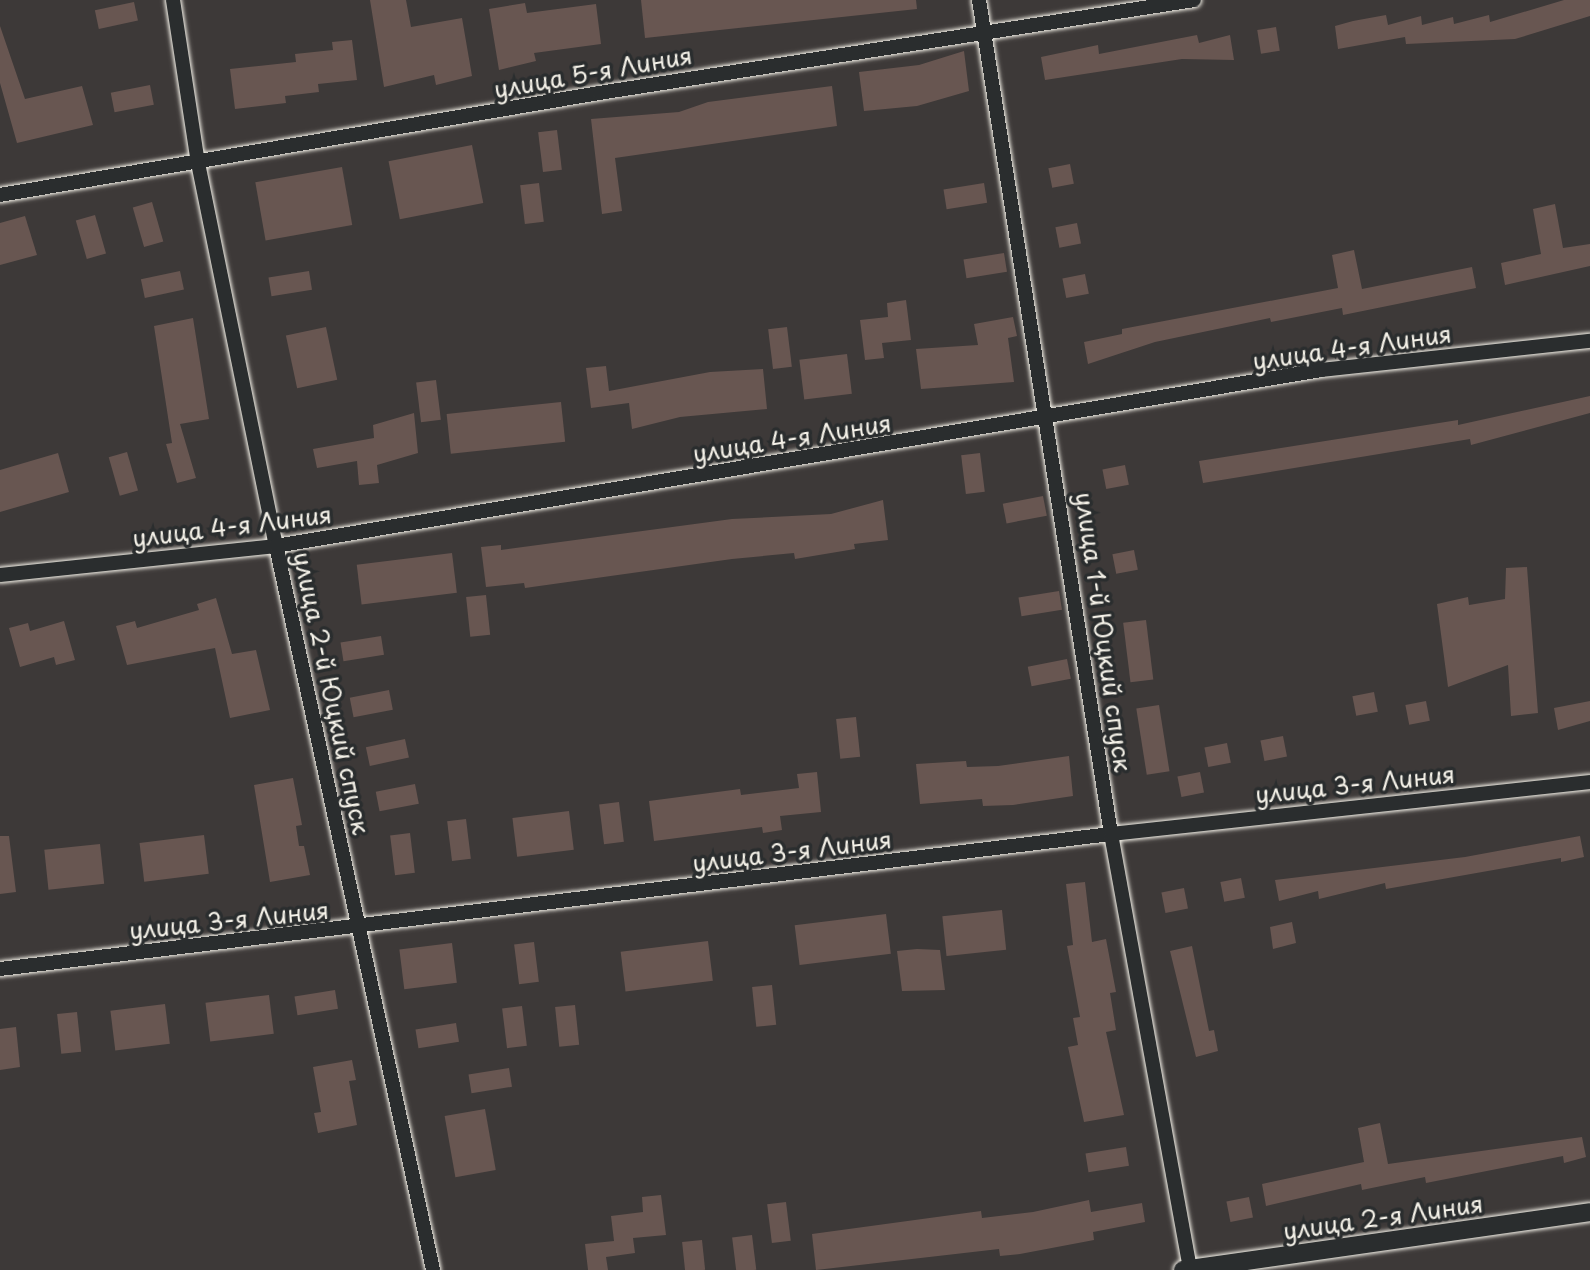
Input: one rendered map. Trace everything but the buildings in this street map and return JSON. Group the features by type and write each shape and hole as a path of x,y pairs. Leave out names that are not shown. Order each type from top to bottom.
{"street":[{"name":"улица 2-й Юцкий спуск","path":"173,0 198,163 276,546 433,1270"},
{"name":"улица 1-й Юцкий спуск","path":"979,0 1050,419 1111,834 1188,1270"},
{"name":"улица 5-я Линия","path":"0,195 985,31 1194,0"},
{"name":"улица 4-я Линия","path":"0,575 276,546 1050,419 1321,370 1590,341"},
{"name":"улица 3-я Линия","path":"0,969 360,928 1111,834 1590,782"},
{"name":"улица 2-я Линия","path":"1188,1270 1590,1212"}]}
